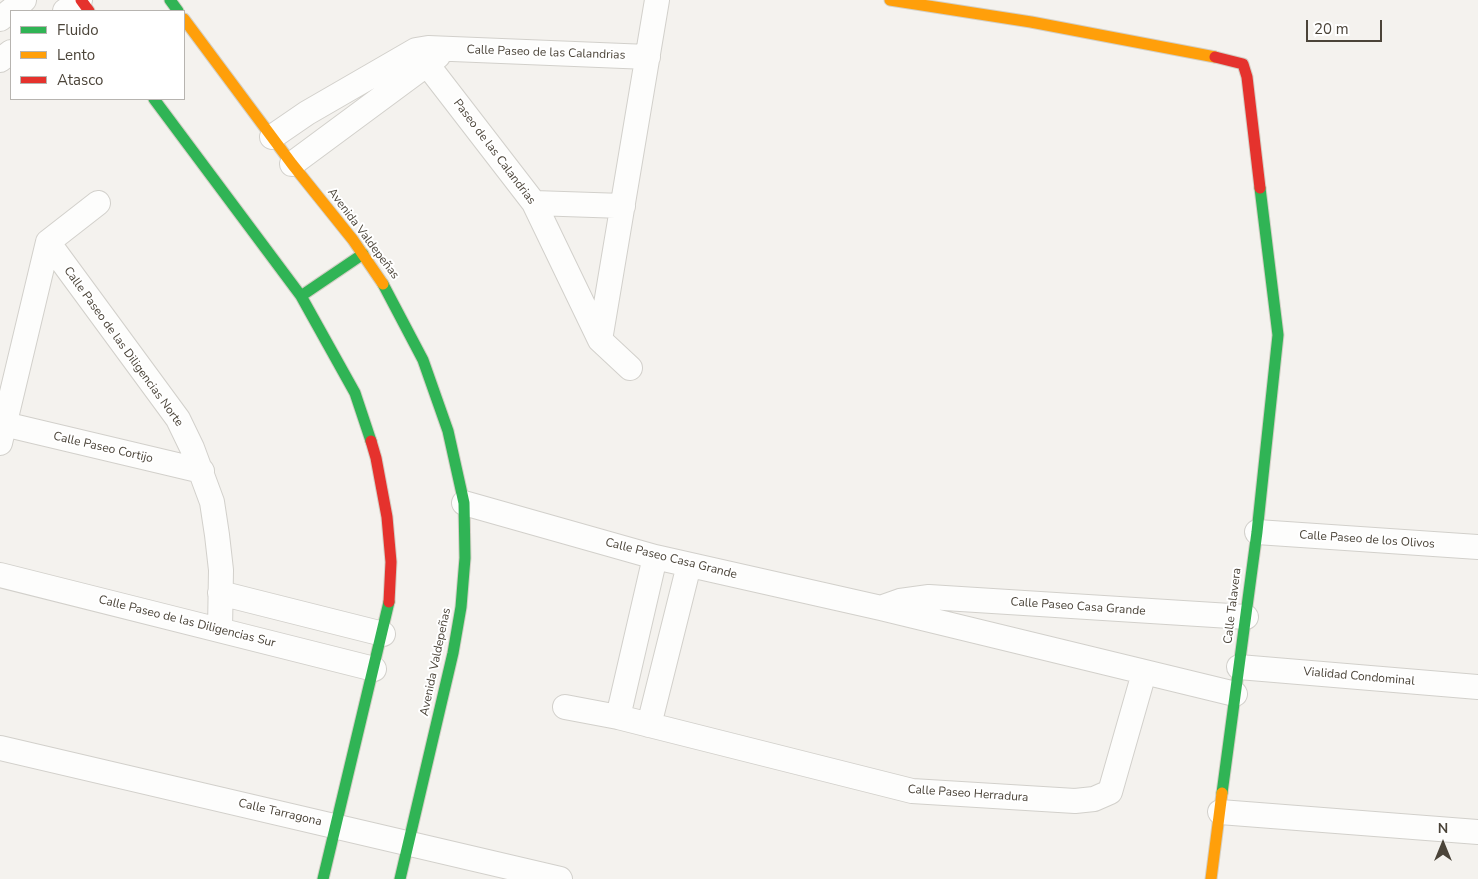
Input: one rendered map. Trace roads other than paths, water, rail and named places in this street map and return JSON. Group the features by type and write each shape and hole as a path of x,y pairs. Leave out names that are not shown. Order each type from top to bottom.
{"street":[{"path":"11,10 24,0"},
{"path":"66,10 80,0 88,10"},
{"path":"600,340 657,0"},
{"path":"890,0 971,7"},
{"name":"Calle Talavera","path":"971,7 1031,22 1232,60 1243,64 1247,76 1278,335 1257,532 1211,879"},
{"path":"0,19 10,11"},
{"name":"Avenida Valdepeñas","path":"185,20 272,138 363,254 388,290 423,360 448,431 464,503 464,558 461,607 454,653 400,879"},
{"name":"Calle Paseo de las Calandrias","path":"272,138 307,113 421,58 428,48 648,57"},
{"path":"292,164 421,58"},
{"name":"Paseo de las Calandrias","path":"421,58 534,203 600,340 630,368"},
{"path":"155,100 301,296 355,393 376,458 388,517 391,562 389,605 323,879"},
{"path":"2,434 48,242 98,203"},
{"path":"534,203 623,206"},
{"name":"Calle Paseo de las Diligencias Norte","path":"48,242 178,419 202,471 212,502 217,534 220,630"},
{"path":"301,296 363,254"},
{"name":"Calle Paseo Cortijo","path":"2,434 202,471"},
{"name":"Calle Paseo Casa Grande","path":"464,503 655,557 881,608 1235,694"},
{"name":"Calle Paseo de los Olivos","path":"1257,532 1478,547"},
{"path":"618,717 655,557"},
{"path":"649,725 689,565"},
{"name":"Calle Paseo de las Diligencias Sur","path":"0,575 374,669"},
{"path":"220,593 383,634"},
{"name":"Calle Paseo Casa Grande","path":"881,608 900,601 929,597 1246,617"},
{"name":"Vialidad Condominal","path":"1239,667 1478,687"},
{"name":"Calle Paseo Herradura","path":"565,707 618,717 912,791 1075,801 1094,799 1110,792 1144,673"},
{"name":"Calle Tarragona","path":"0,748 560,879"},
{"path":"1220,812 1478,832"}]}
